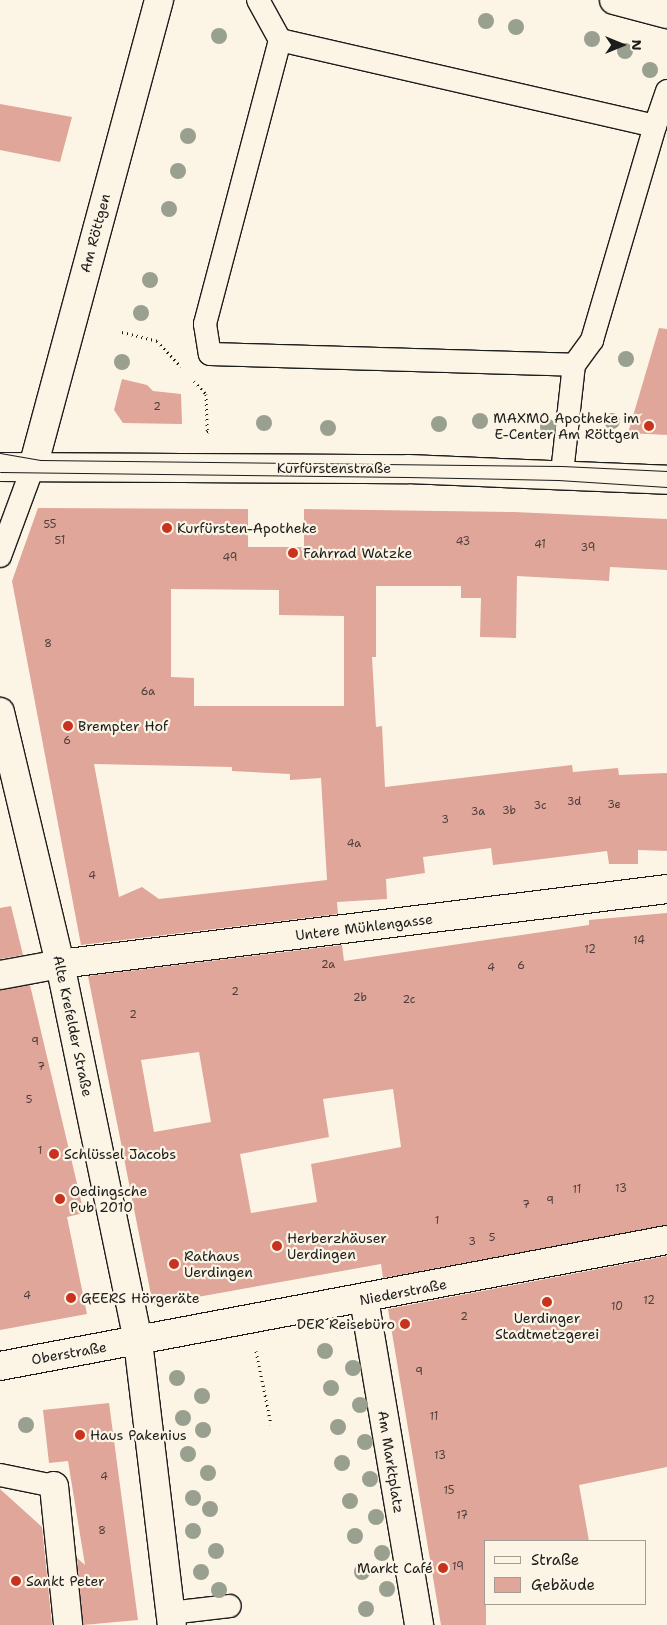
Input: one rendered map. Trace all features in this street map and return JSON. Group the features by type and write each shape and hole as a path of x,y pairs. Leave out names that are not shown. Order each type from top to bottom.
{"street":[{"name":"Am Röttgen","path":"33,467 159,0"},
{"path":"614,0 667,14"},
{"name":"Kurfürstenstraße","path":"0,467 562,473 667,480"},
{"name":"Alte Krefelder Straße","path":"0,712 60,964 138,1341"},
{"name":"Untere Mühlengasse","path":"0,975 60,964 667,889"},
{"name":"Niederstraße","path":"138,1341 667,1240"},
{"name":"Am Marktplatz","path":"364,1299 419,1625"},
{"path":"138,1341 171,1619"},
{"name":"Oberstraße","path":"0,1366 138,1341"},
{"path":"54,1486 68,1625"}],"lane":[{"path":"258,0 280,40 205,324 210,354 574,365"},
{"path":"280,40 655,126"},
{"path":"562,473 574,365 592,340 667,91"},
{"path":"0,556 33,467"},
{"path":"0,1475 54,1486"},
{"path":"171,1619 230,1606"}],"path":[{"path":"122,332 158,341"},
{"path":"206,394 207,432 209,431"},
{"path":"249,1320 270,1424"}],"building":[{"path":"0,104 72,117 60,162 0,150"},
{"path":"659,328 667,329 667,435 628,433"},
{"path":"122,379 147,385 153,391 181,394 182,424 123,423 114,410"},
{"path":"38,508 248,509 248,547 304,547 304,509 514,512 667,519 667,570 610,567 609,581 517,576 516,638 480,637 481,598 461,598 461,586 376,586 376,657 372,657 376,727 382,726 385,787 572,765 573,772 618,768 619,775 667,773 667,851 638,850 638,864 609,864 607,851 493,865 491,848 423,857 425,873 386,879 387,899 337,902 338,914 81,945 12,581","holes":["171,589 279,590 279,615 344,616 344,706 194,706 194,678 171,677","94,764 232,767 232,771 290,774 290,780 321,778 327,880 159,899 142,887 119,897"]},
{"path":"11,906 23,955 0,959 0,908"},
{"path":"667,913 667,1225 383,1278 381,1264 153,1305 88,976 342,945 344,961 589,925 589,920","holes":["199,1052 211,1122 154,1132 141,1060","393,1089 401,1147 311,1164 317,1202 251,1213 240,1154 329,1137 323,1099"]},
{"path":"30,985 84,1213 67,1217 87,1314 0,1330 0,990"},
{"path":"667,1256 667,1467 579,1485 589,1540 484,1540 484,1605 486,1605 486,1625 441,1625 388,1309"},
{"path":"109,1403 138,1620 83,1625 77,1558 85,1565 68,1461 49,1463 43,1410"},
{"name":"Sankt Peter","path":"0,1489 42,1527 52,1625 0,1625"}],"tram line":[{"path":"0,453 40,460 562,466 667,471"},
{"path":"0,472 558,480 667,487"}],"place":[{"name":"MAXMO Apotheke im E-Center Am Röttgen","path":"649,426"},
{"name":"Kurfürsten-Apotheke","path":"167,528"},
{"name":"Fahrrad Watzke","path":"293,553"},
{"name":"Brempter Hof","path":"68,726"},
{"name":"Schlüssel Jacobs","path":"54,1154"},
{"name":"Oedingsche Pub 2010","path":"60,1199"},
{"name":"Herberzhäuser Uerdingen","path":"277,1246"},
{"name":"Rathaus Uerdingen","path":"174,1264"},
{"name":"GEERS Hörgeräte","path":"71,1298"},
{"name":"Uerdinger Stadtmetzgerei","path":"547,1302"},
{"name":"DER Reisebüro","path":"405,1324"},
{"name":"Haus Pakenius","path":"80,1435"},
{"name":"Markt Café","path":"443,1568"},
{"name":"Sankt Peter","path":"16,1581"}]}
